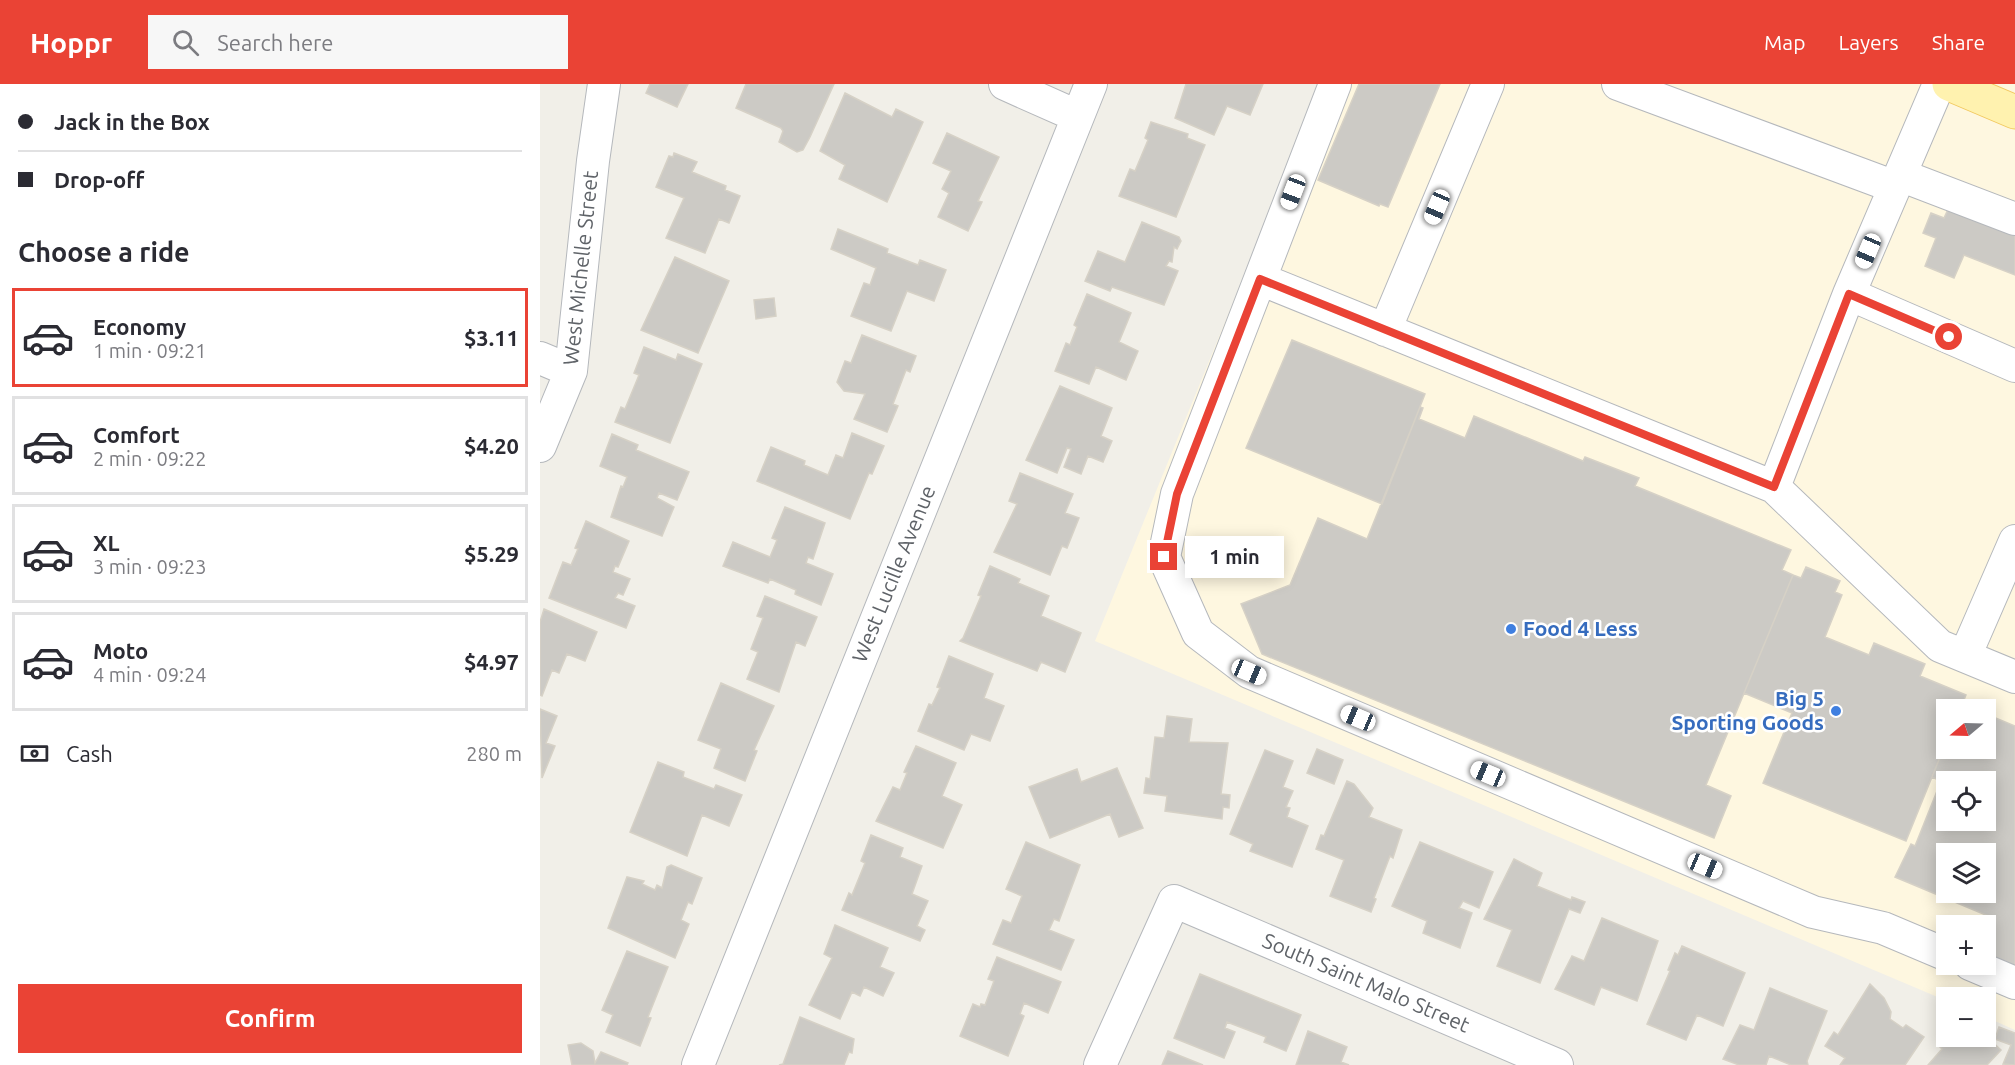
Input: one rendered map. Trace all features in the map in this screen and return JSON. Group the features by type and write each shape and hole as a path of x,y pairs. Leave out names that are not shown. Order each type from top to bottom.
{"main road":[{"path":"1949,84 2015,111"}],"street":[{"name":"West Michelle Street","path":"540,446 571,371 592,161 604,84"},
{"path":"1005,84 1077,116"},
{"name":"West Lucille Avenue","path":"698,1065 1091,84"},
{"path":"1335,84 1177,494 1164,557 1198,633 1249,672 1813,912 1883,928 1936,950"},
{"path":"1385,330 1488,84"},
{"path":"1618,84 2015,219"},
{"path":"1774,487 1849,294 1939,84"},
{"path":"1260,279 1774,487 1940,646 2015,677"},
{"path":"1849,294 2014,364"},
{"path":"540,358 571,371"},
{"path":"1965,656 2015,541"},
{"name":"South Saint Malo Street","path":"1100,1065 1174,901 1557,1065"},
{"path":"1996,975 2015,983"}],"shaded area":[{"path":"1322,84 2015,84 2015,1030 1996,1021 1996,987 1936,987 1936,996 1095,641"}],"building":[{"path":"650,84 688,84 677,107 646,93"},
{"path":"746,84 834,84 803,150 797,152 779,142 783,131 781,128 736,108"},
{"path":"1186,84 1263,84 1250,115 1227,106 1214,135 1175,118"},
{"path":"1359,84 1440,84 1388,207 1380,204 1379,206 1318,180"},
{"path":"845,93 892,117 896,109 923,122 887,202 839,179 845,165 820,151"},
{"path":"1151,122 1188,134 1187,138 1205,145 1176,217 1119,196 1130,169 1135,171 1148,140 1145,138"},
{"path":"947,133 999,157 978,201 982,202 968,231 938,217 949,193 942,189 951,171 933,163"},
{"path":"674,153 697,162 692,172 726,186 725,190 740,196 729,223 719,219 705,253 666,238 684,198 656,187 669,156 673,157"},
{"path":"1951,203 2015,229 2015,275 1964,255 1954,278 1925,266 1936,238 1923,233 1931,213 1944,218"},
{"path":"1142,222 1179,237 1181,241 1177,249 1174,247 1172,262 1169,261 1166,266 1178,271 1164,305 1112,287 1110,291 1085,281 1098,251 1125,262"},
{"path":"838,229 888,249 887,253 918,265 920,260 946,270 934,301 907,291 891,331 851,316 864,283 870,285 876,268 831,249"},
{"path":"675,257 729,281 698,353 641,330"},
{"path":"1087,294 1131,313 1119,342 1138,351 1126,380 1096,367 1089,384 1055,371 1066,343 1070,345 1077,327 1074,325"},
{"path":"774,298 776,316 756,319 754,300"},
{"path":"862,335 916,356 910,372 906,370 893,404 898,406 887,432 854,419 865,394 844,391 837,382 845,361 851,363"},
{"path":"1292,340 1425,394 1382,504 1246,448"},
{"path":"644,347 676,360 678,354 702,364 670,443 615,422 621,407 625,409 639,375 634,373"},
{"path":"1060,386 1112,408 1101,436 1112,441 1103,462 1088,456 1081,474 1064,467 1071,449 1067,448 1057,473 1026,460"},
{"name":"Food 4 Less","path":"1420,407 1423,408 1419,419 1465,438 1474,416 1583,461 1585,457 1639,478 1635,486 1791,550 1782,570 1793,575 1706,785 1731,796 1714,838 1262,654 1241,604 1290,585 1318,518 1367,539"},
{"path":"852,433 884,446 872,474 869,473 850,519 757,481 771,447 805,461 804,465 828,475 836,455 843,458"},
{"path":"612,434 638,445 636,450 689,472 677,500 659,493 657,498 674,507 662,536 611,517 621,486 623,487 627,477 600,466"},
{"path":"1020,473 1073,494 1065,513 1079,518 1067,548 1062,546 1050,575 994,552 1017,504 1009,501"},
{"path":"785,507 825,523 813,559 808,557 806,563 833,574 821,605 795,594 796,590 770,579 768,583 723,566 733,542 770,557 777,540 772,538"},
{"path":"586,521 629,541 618,567 615,566 613,572 630,579 623,595 618,593 615,598 635,606 626,628 549,598 563,562 571,565"},
{"path":"990,566 1020,579 1018,583 1049,596 1041,616 1081,633 1065,672 1041,662 1037,671 960,641 981,596 978,595"},
{"path":"1806,567 1840,581 1835,592 1842,595 1825,637 1869,655 1874,643 1925,664 1920,676 1966,695 1964,699 1936,699 1936,759 1939,759 1906,841 1763,783 1792,713 1744,693 1793,575 1801,578"},
{"path":"765,596 817,617 805,646 796,642 779,692 747,679 758,652 751,649 763,618 757,616"},
{"path":"544,609 597,632 585,661 567,654 559,673 552,670 542,696 540,695 540,622"},
{"path":"949,656 993,674 984,698 1004,706 990,741 971,734 964,750 918,731 929,704 932,705 940,688 937,687"},
{"path":"721,683 774,706 754,750 757,751 745,781 714,768 721,749 698,740"},
{"path":"540,709 557,716 546,743 555,746 542,778"},
{"path":"1167,716 1192,719 1189,742 1228,743 1221,794 1230,795 1229,808 1223,807 1222,819 1165,811 1167,796 1144,793 1146,778 1150,779 1155,737 1164,738"},
{"path":"1996,718 2015,726 2015,966 1996,958 1996,915 1986,915 1957,903 1996,903 1996,843 1936,843 1936,894 1895,877 1911,844 1915,846 1936,794 1936,831 1996,831 1996,771 1936,771 1936,779 1932,777 1939,759 1996,759"},
{"path":"916,746 956,763 942,796 962,805 943,848 876,821 893,787 900,790 907,773 904,772"},
{"path":"1317,749 1343,760 1334,784 1307,773"},
{"path":"1265,750 1293,761 1283,787 1293,791 1286,807 1290,808 1287,817 1308,826 1292,867 1250,851 1253,844 1230,834"},
{"path":"658,762 684,772 683,777 714,789 716,785 742,795 729,826 702,815 687,856 630,832"},
{"path":"1117,768 1143,828 1119,837 1110,814 1050,838 1029,787 1077,769 1081,782"},
{"path":"1347,781 1354,784 1373,808 1369,817 1402,830 1393,858 1390,856 1374,898 1376,899 1371,912 1330,896 1344,860 1316,849 1321,835 1324,836"},
{"path":"871,835 903,848 900,857 922,866 912,894 928,901 917,926 925,930 920,941 842,910 849,893 852,895 865,863 861,861"},
{"path":"1026,842 1080,865 1059,921 1054,919 1049,930 1074,940 1061,970 993,944 1003,920 1011,923 1022,896 1006,889"},
{"path":"1420,842 1493,872 1479,908 1463,901 1459,908 1472,913 1460,948 1423,933 1427,921 1392,906"},
{"path":"1514,859 1542,873 1537,886 1571,900 1572,897 1585,902 1580,913 1569,909 1540,983 1497,966 1512,930 1484,919"},
{"path":"671,865 702,878 692,904 688,902 681,920 689,924 675,958 608,928 627,877 644,881 642,884 655,890 657,885 662,888 667,867"},
{"path":"1602,918 1658,941 1637,1001 1601,987 1594,1005 1555,989 1572,956 1584,961"},
{"path":"835,925 888,948 880,967 894,973 883,996 864,987 860,996 852,992 840,1019 809,1005 832,958 824,954"},
{"path":"1682,946 1745,973 1723,1026 1697,1015 1686,1040 1647,1024 1670,971 1668,970 1675,953 1678,955"},
{"path":"627,951 668,967 648,1017 651,1018 640,1046 606,1032 613,1015 602,1010"},
{"path":"997,957 1061,982 1048,1013 1024,1003 1020,1014 1024,1016 1008,1056 960,1036 973,1004 980,1007 981,1004 985,1005 994,981 988,979"},
{"path":"1200,974 1301,1015 1286,1051 1264,1042 1266,1037 1227,1022 1225,1028 1235,1032 1224,1058 1174,1038"},
{"path":"1870,984 1884,998 1891,1012 1890,1019 1903,1028 1906,1025 1924,1037 1905,1065 1840,1065 1845,1058 1825,1046 1834,1032 1838,1035"},
{"path":"1770,988 1827,1011 1807,1061 1808,1065 1791,1065 1769,1056 1766,1065 1739,1065 1723,1059 1740,1025 1754,1030"},
{"path":"800,1017 854,1039 852,1053 849,1052 844,1065 779,1065 783,1064"},
{"path":"1999,1027 2015,1033 2015,1065 2003,1064 2011,1045 1996,1039"},
{"path":"1308,1031 1347,1047 1341,1062 1349,1065 1296,1065"},
{"path":"581,1043 593,1051 595,1063 601,1052 628,1063 627,1065 572,1065 568,1045"},
{"path":"1996,1045 2001,1050 1987,1065 1928,1065 1942,1049 1940,1047"},
{"path":"1168,1051 1203,1065 1162,1065"}],"place":[{"name":"Food 4 Less","path":"1511,629"},
{"name":"Big 5 Sporting Goods","path":"1836,711"}],"route":[{"path":"1164,557 1177,494 1260,279 1774,487 1849,294 1949,337"}]}
